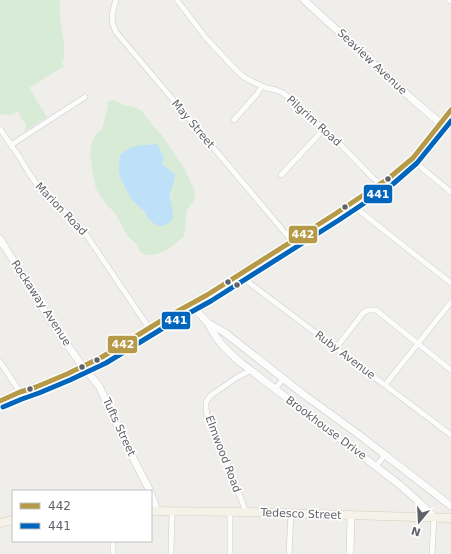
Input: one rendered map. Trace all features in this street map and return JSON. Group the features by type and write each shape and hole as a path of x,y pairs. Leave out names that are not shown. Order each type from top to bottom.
{"main road":[{"name":"Seaview Avenue","path":"304,0 416,103 440,123"},
{"path":"0,401 83,367 115,350 149,328 191,305 351,203 380,184 413,158 451,110"},
{"name":"Rockaway Avenue","path":"0,239 56,329 83,367"},
{"name":"Brookhouse Drive","path":"191,305 208,323 223,346 275,389 376,466 414,497 434,517"},
{"name":"Brookhouse Drive","path":"208,323 224,332 451,506"},
{"name":"Tufts Street","path":"83,367 99,386 149,490"},
{"path":"152,500 154,511"},
{"name":"Tedesco Street","path":"154,511 451,518"},
{"path":"350,554 351,515"},
{"path":"0,523 12,520"}],"street":[{"name":"May Street","path":"116,0 113,9 112,25 116,32 292,241"},
{"name":"Pilgrim Road","path":"177,0 206,38 236,70 244,77 262,86 283,93 324,129 380,184"},
{"path":"234,120 257,94 262,86"},
{"path":"11,145 85,98"},
{"name":"Marion Road","path":"0,129 42,192 47,198 72,217 88,236 149,328"},
{"path":"281,175 324,129"},
{"path":"413,158 422,169 451,192"},
{"path":"351,203 451,283"},
{"name":"Ruby Avenue","path":"239,275 451,435"},
{"path":"385,386 451,302"},
{"path":"336,348 363,313 371,309 383,314 451,370"},
{"path":"0,362 20,392"},
{"name":"Elmwood Road","path":"246,512 207,415 206,402 210,396 236,378 251,370"},
{"name":"Brookhouse Drive","path":"275,389 284,378"},
{"name":"Brookhouse Drive","path":"376,466 385,455"},
{"path":"171,554 172,511"},
{"path":"230,512 230,554"},
{"path":"290,554 291,514"},
{"path":"432,554 434,517"},
{"path":"113,542 113,554"}],"green space":[{"path":"0,0 60,0 60,18 64,43 64,59 61,62 64,66 29,88 47,117 25,131 26,124 19,115 19,111 10,115 0,114"},
{"path":"114,100 142,111 161,134 184,168 195,191 194,200 187,210 184,236 173,246 158,254 148,255 140,252 137,245 127,235 115,213 106,204 96,189 90,155 92,142 96,134 102,129 108,105 106,102","holes":["157,144 164,157 162,164 170,170 175,178 171,188 171,201 159,226 143,211 121,179 148,145"]}],"water":[{"path":"157,144 164,157 162,164 175,175 170,195 173,218 169,223 162,226 153,223 145,212 132,200 121,179 119,171 120,155 129,148"}],"transit line":[{"name":"442","path":"0,401 67,374 102,357 169,316 207,295 335,214 389,178 413,158 451,110"},
{"name":"441","path":"3,407 70,380 106,363 173,322 211,301 339,220 393,184 417,163 451,121"}]}
